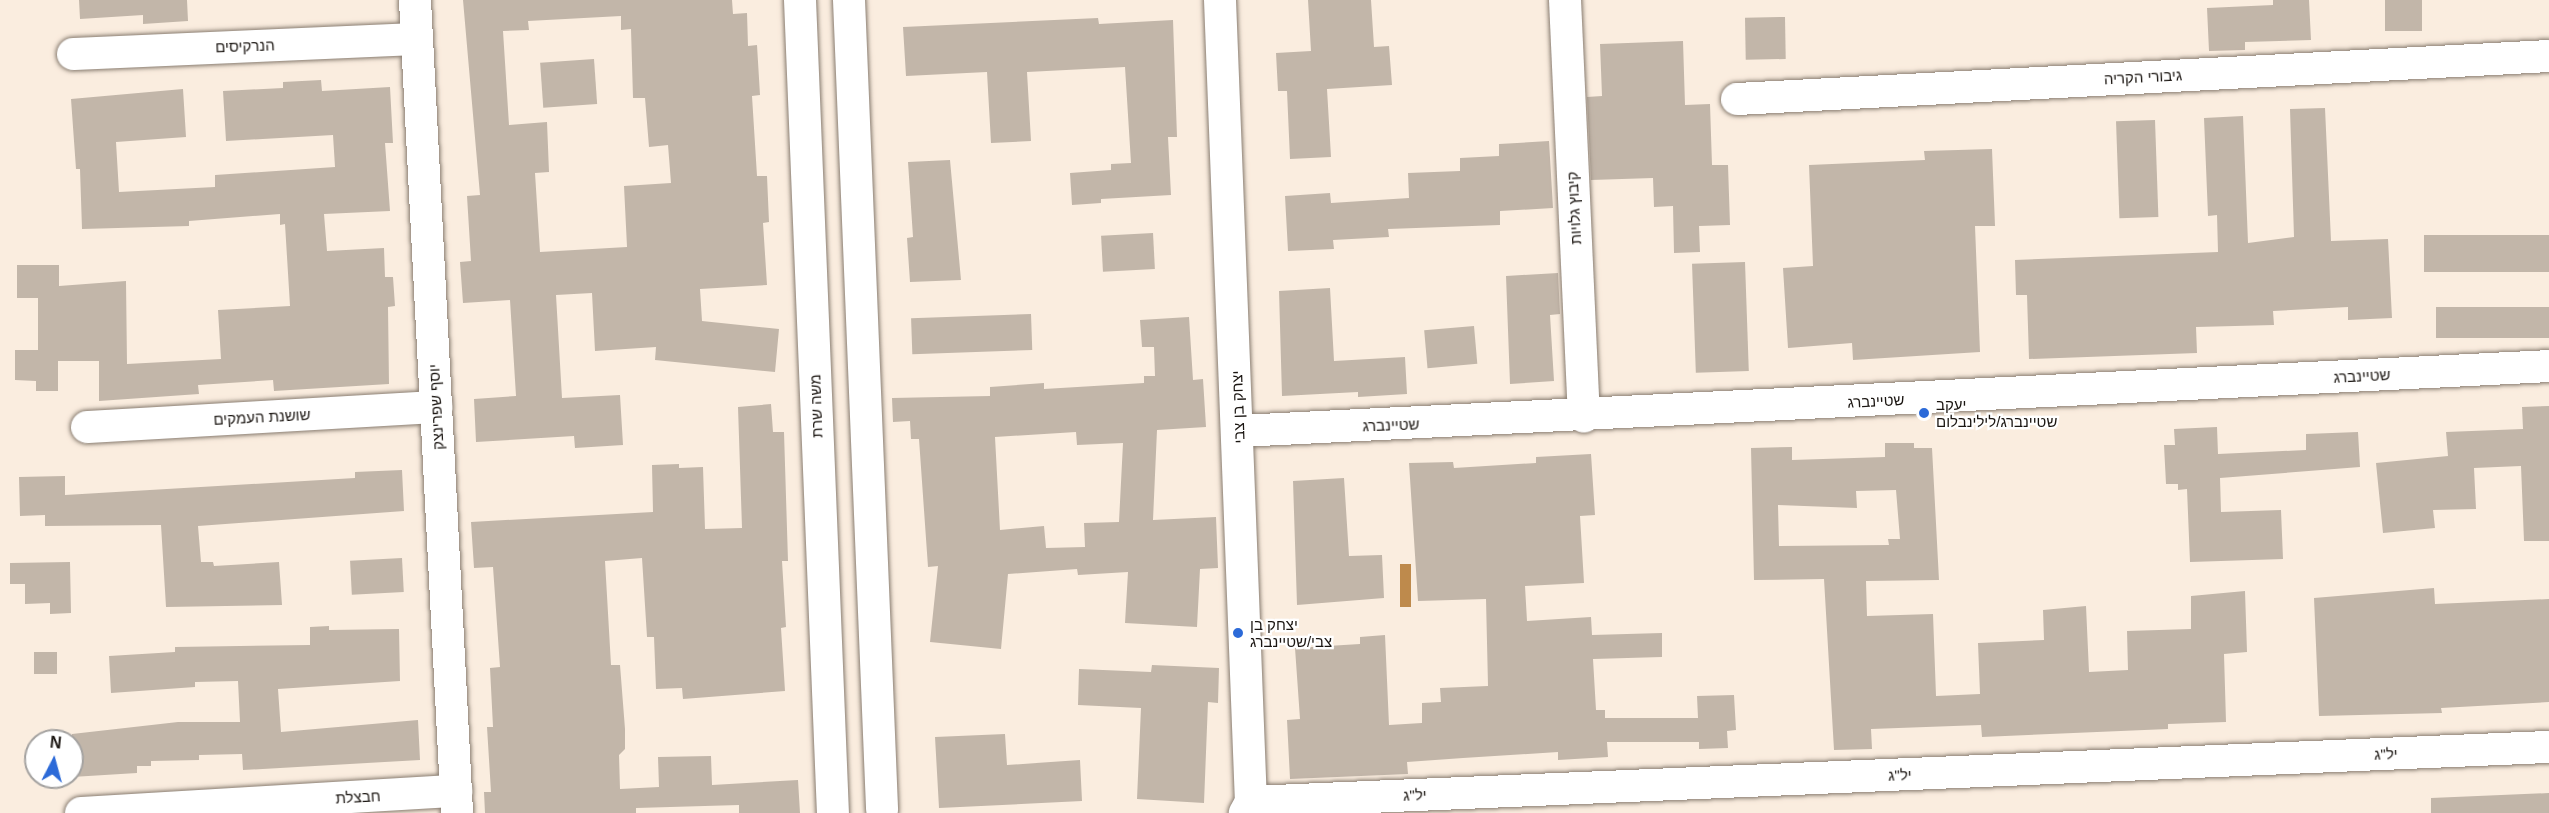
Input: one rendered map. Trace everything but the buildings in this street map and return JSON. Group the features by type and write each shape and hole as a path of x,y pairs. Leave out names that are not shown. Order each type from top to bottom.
{"street":[{"name":"יוסף שפרינצק","path":"416,0 457,802"},
{"name":"משה שרת","path":"800,0 832,813"},
{"path":"832,813 857,806 884,811 849,0"},
{"name":"יצחק בן צבי","path":"1220,0 1240,431 1248,808"},
{"name":"קיבוץ גלויות","path":"1565,0 1584,417"},
{"name":"הנרקיסים","path":"73,54 417,39"},
{"name":"גיבורי הקריה","path":"1737,99 2549,56"},
{"name":"שטיינברג","path":"1240,431 1584,417 2549,366"},
{"name":"שושנת העמקים","path":"87,427 436,407"},
{"name":"יל\"ג","path":"1248,808 2549,747"},
{"name":"חבצלת","path":"81,813 457,802"}],"shaded area":[{"path":"1400,564 1411,564 1411,607 1400,607"}],"place":[{"name":"יעקב שטיינברג/לילינבלום","path":"1924,413"},
{"name":"יצחק בן צבי/שטיינברג","path":"1238,633"}]}
